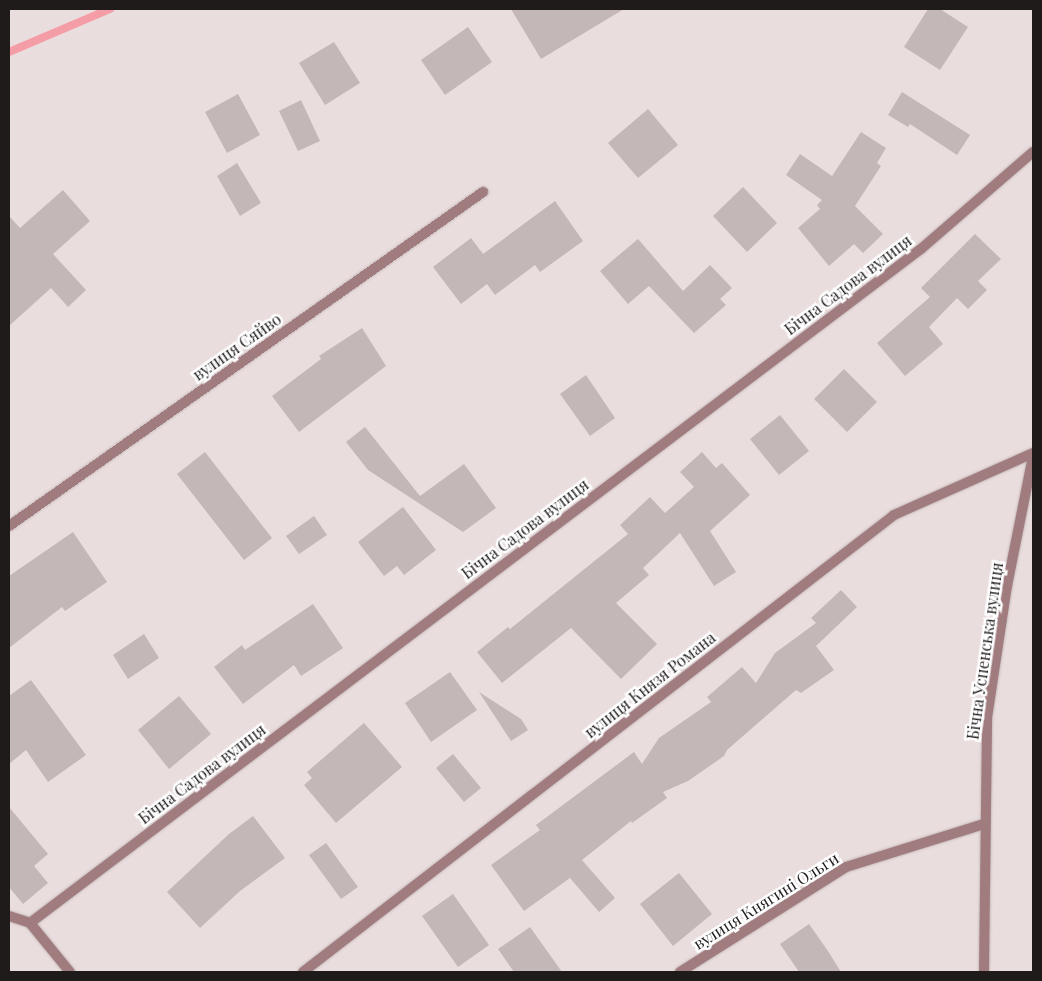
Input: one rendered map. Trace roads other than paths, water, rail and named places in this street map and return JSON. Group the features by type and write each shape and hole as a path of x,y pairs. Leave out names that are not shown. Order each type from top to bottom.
{"street":[{"name":"Бічна Садова вулиця","path":"30,923 921,249 1033,152"},
{"name":"вулиця Сяйво","path":"9,526 482,192"},
{"name":"Бічна Успенська вулиця","path":"984,972 984,824 987,718 1007,586 1033,455"},
{"name":"вулиця Князя Романа","path":"303,972 894,515 1033,455"},
{"name":"вулиця Княгині Ольги","path":"680,972 846,867 984,824"},
{"path":"9,916 30,923 70,972"}],"waterway":[{"path":"9,52 110,9"}]}
